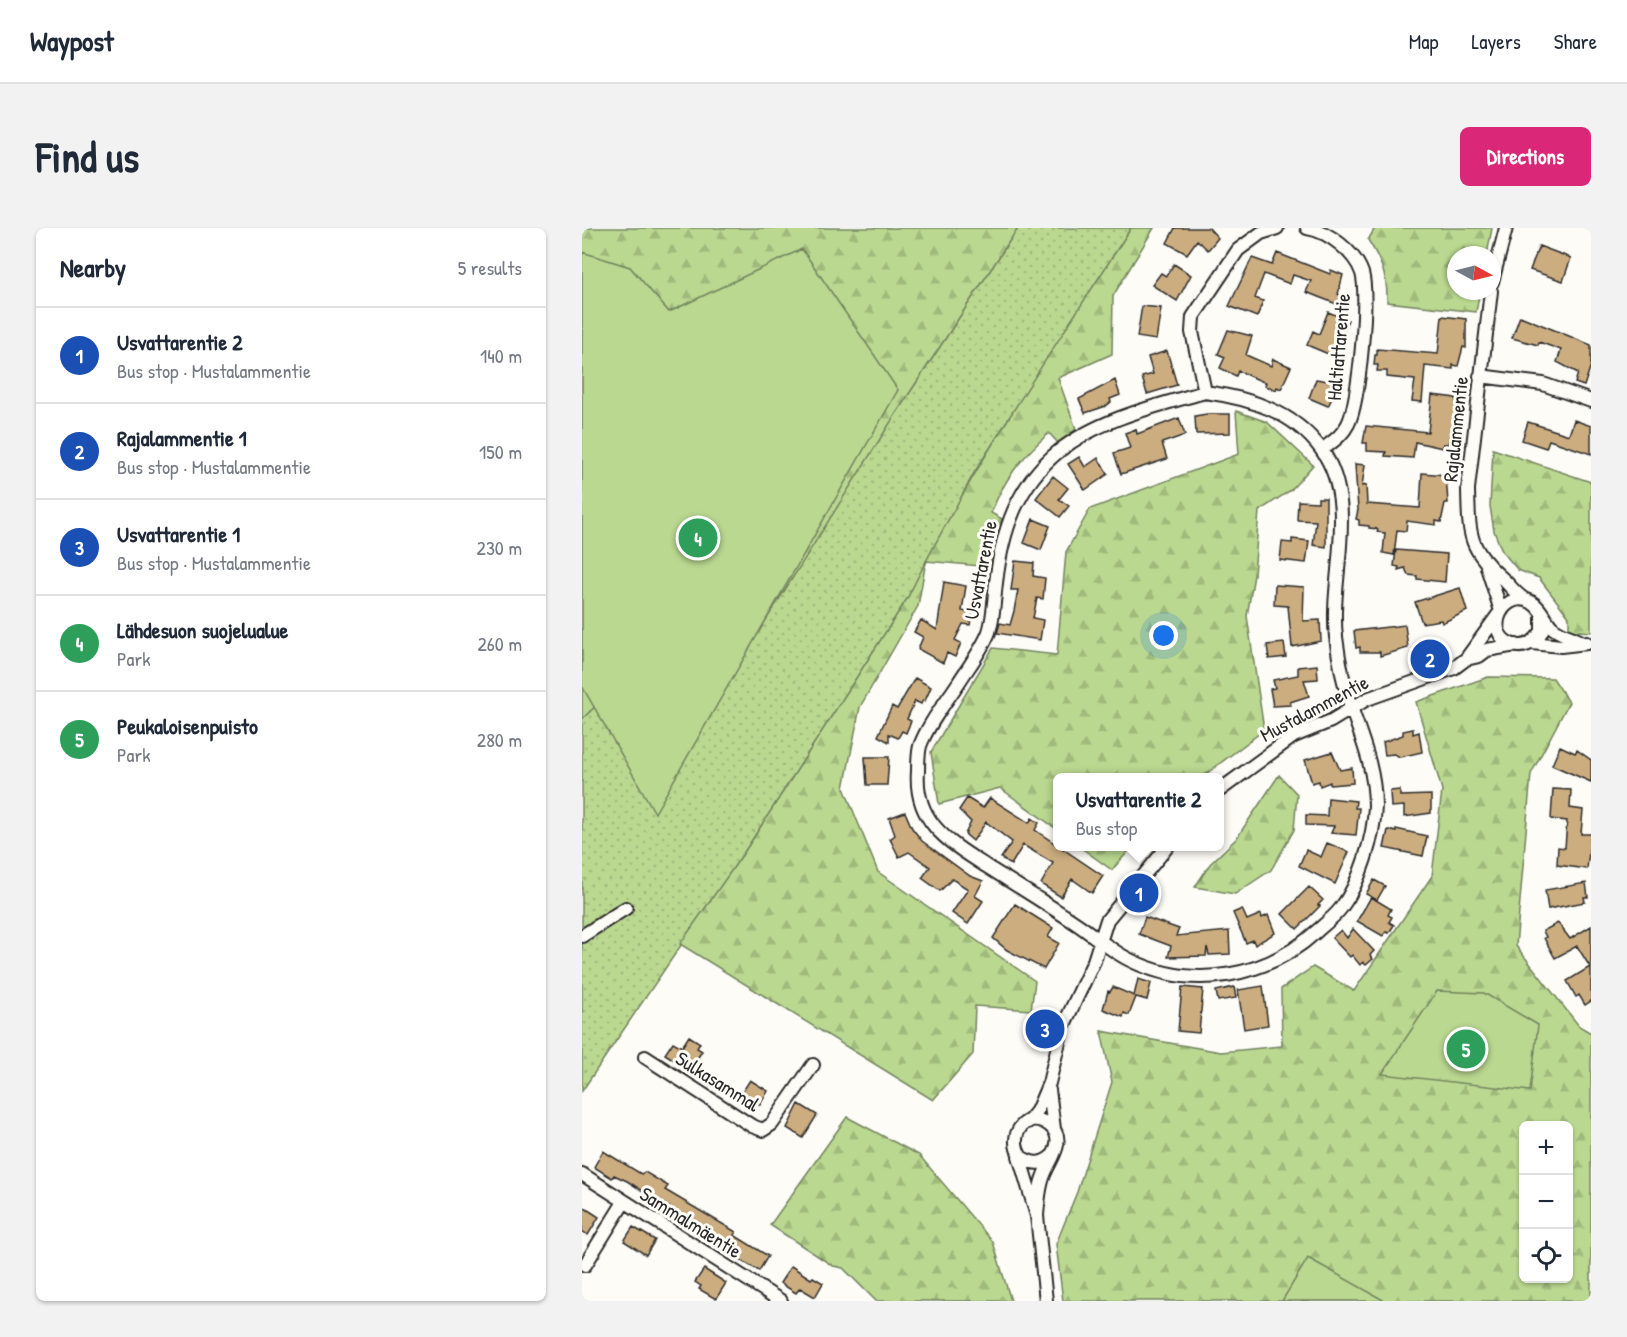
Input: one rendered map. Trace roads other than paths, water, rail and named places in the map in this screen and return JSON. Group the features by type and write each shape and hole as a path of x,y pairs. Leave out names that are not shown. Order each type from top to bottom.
{"street":[{"path":"1205,392 1192,332 1193,317 1238,250 1261,233 1277,228"},
{"name":"Haltiattarentie","path":"1307,228 1338,242 1346,250 1361,272 1364,287 1354,405 1348,423 1339,436 1322,450"},
{"path":"1501,247 1506,228"},
{"name":"Rajalammentie","path":"1490,300 1468,489 1469,522 1474,543 1487,567 1499,613"},
{"path":"1480,376 1543,384 1591,401"},
{"name":"Usvattarentie","path":"1205,392 1237,397 1267,406 1299,427 1322,450 1332,472 1340,504 1335,632 1342,678 1368,754 1373,778 1375,810 1365,861 1341,908 1306,942 1264,967 1215,976 1161,973 1126,958 1101,942 958,848 936,829 920,807 917,782 920,747 990,630 1000,554 1006,529 1025,489 1060,450 1098,427 1205,392"},
{"name":"Rajalammentie","path":"1487,567 1524,599"},
{"path":"1524,599 1533,602 1552,628 1587,643 1561,646 1532,643 1516,645 1502,637 1497,623 1499,613 1511,601 1524,599"},
{"name":"Mustalammentie","path":"1466,659 1499,613"},
{"path":"1532,643 1542,632 1542,614"},
{"name":"Mustalammentie","path":"1224,787 1294,736 1331,721 1367,699 1439,675 1487,650 1516,645"},
{"path":"1046,1301 1037,1216 1026,1173 1017,1151 1015,1136 1037,1111 1049,1083 1062,1029 1101,942 1107,920 1164,851"},
{"path":"582,936 626,908"},
{"name":"Sulkasammal","path":"645,1057 752,1126 763,1130 772,1124 813,1065"},
{"path":"1037,1216 1043,1176 1058,1142 1049,1104 1049,1083"},
{"path":"1028,1122 1042,1121 1054,1129"},
{"path":"1017,1151 1021,1157 1035,1163 1043,1162 1053,1155"},
{"name":"Sammalmäentie","path":"582,1174 781,1301"},
{"path":"585,1265 624,1202"}],"place":[{"name":"Lähdesuon suojelualue","path":"698,538"},
{"name":"Rajalammentie 1","path":"1430,659"},
{"name":"Usvattarentie 2","path":"1139,893"},
{"name":"Usvattarentie 1","path":"1045,1029"},
{"name":"Peukaloisenpuisto","path":"1466,1049"}]}
